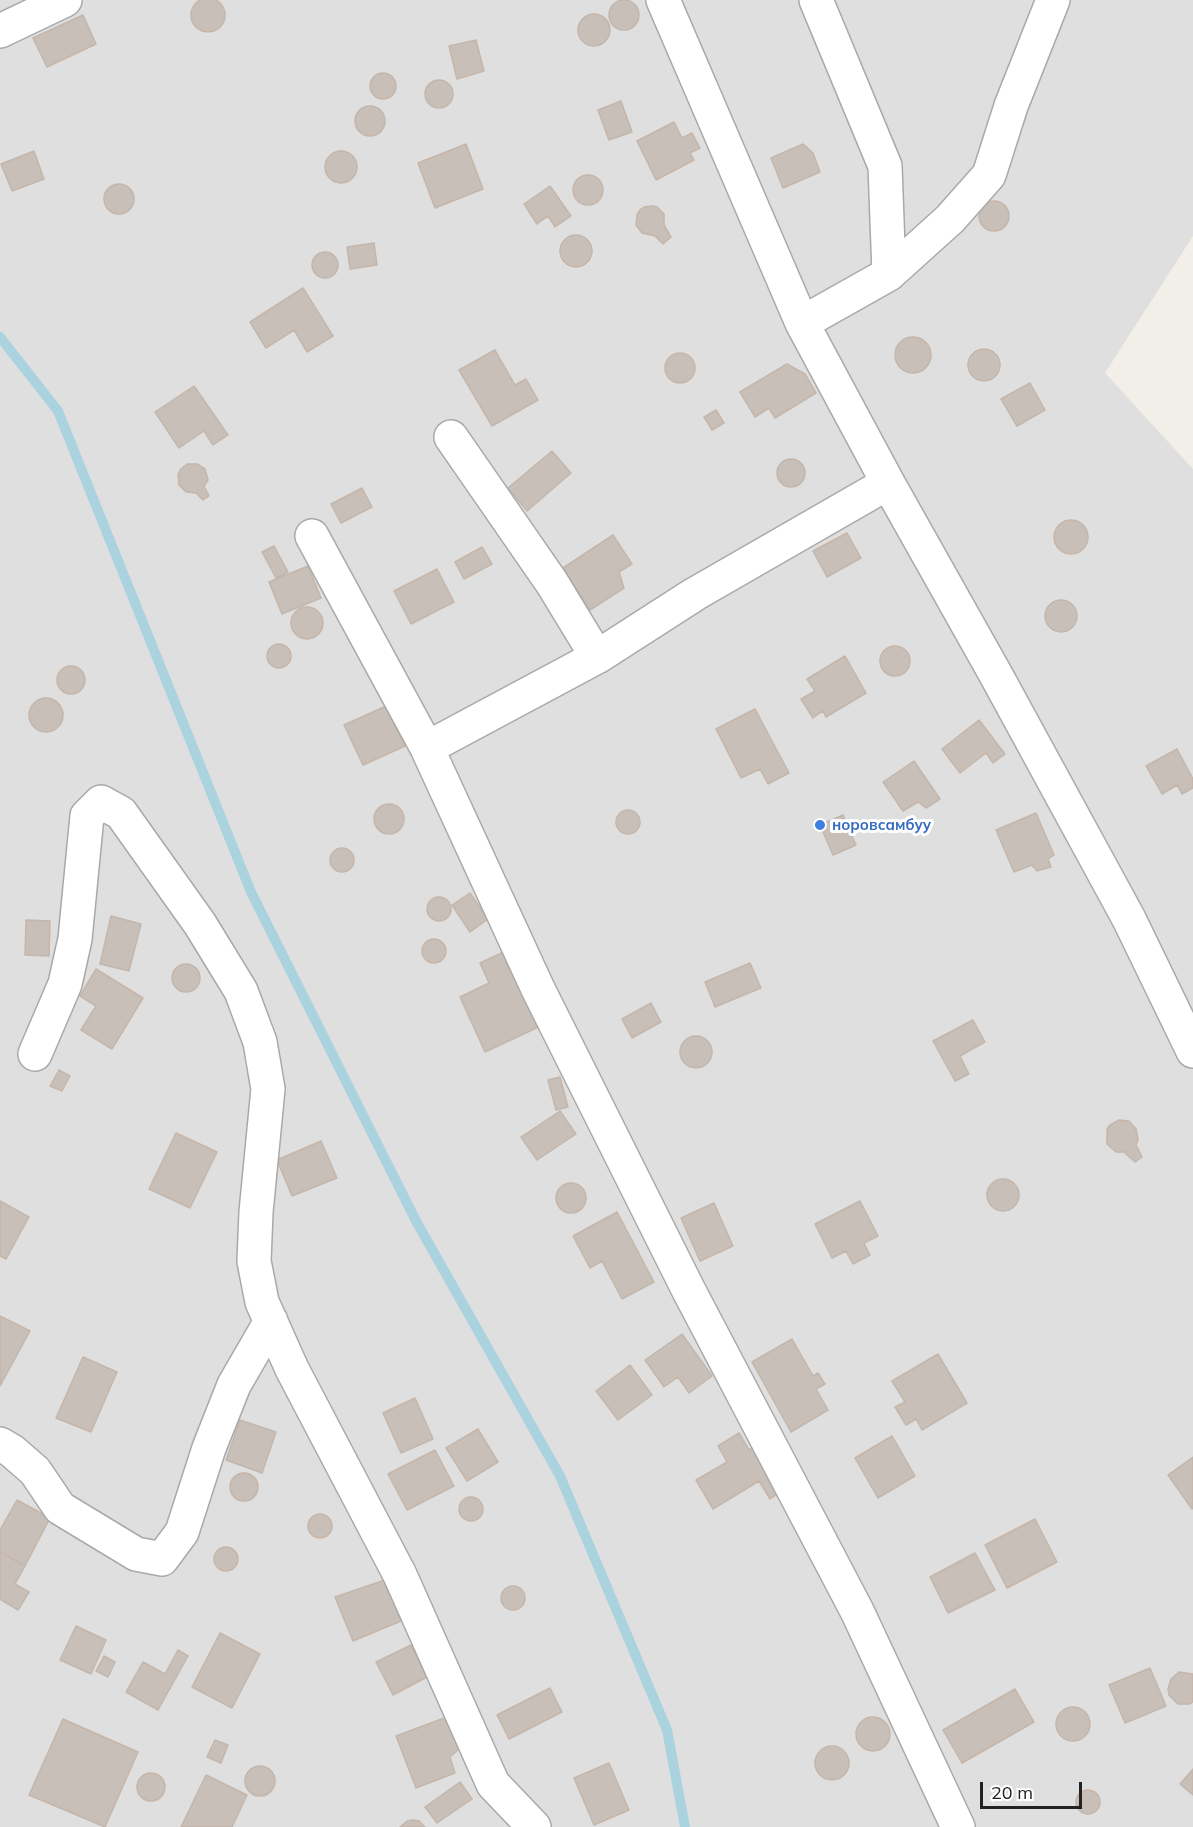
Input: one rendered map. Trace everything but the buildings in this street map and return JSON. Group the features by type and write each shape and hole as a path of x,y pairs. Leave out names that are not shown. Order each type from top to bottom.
{"street":[{"path":"0,31 65,0"},
{"path":"663,0 802,323 1129,919 1193,1051"},
{"path":"816,0 885,166 890,274"},
{"path":"802,323 890,274 950,219 989,175 1011,106 1053,0"},
{"path":"451,437 552,583 597,657"},
{"path":"427,748 597,657 695,594 888,483"},
{"path":"312,536 427,748 538,989 688,1289 857,1611 958,1827"},
{"path":"35,1054 65,984 75,939 87,816 101,802 121,813 200,924 241,991 260,1042 268,1089 256,1212 254,1261 262,1302 292,1369 400,1575 494,1784 534,1827"},
{"path":"0,1444 12,1450 35,1471 60,1508 136,1554 162,1559 182,1532 209,1448 234,1384 271,1321"}],"shaded area":[{"path":"0,0 1193,0 1193,236 1105,373 1193,469 1193,1827 0,1827"}],"waterway":[{"path":"0,337 58,411 251,892 416,1221 560,1476 667,1730 685,1827"}],"place":[{"name":"норовсамбуу","path":"820,825"}]}
